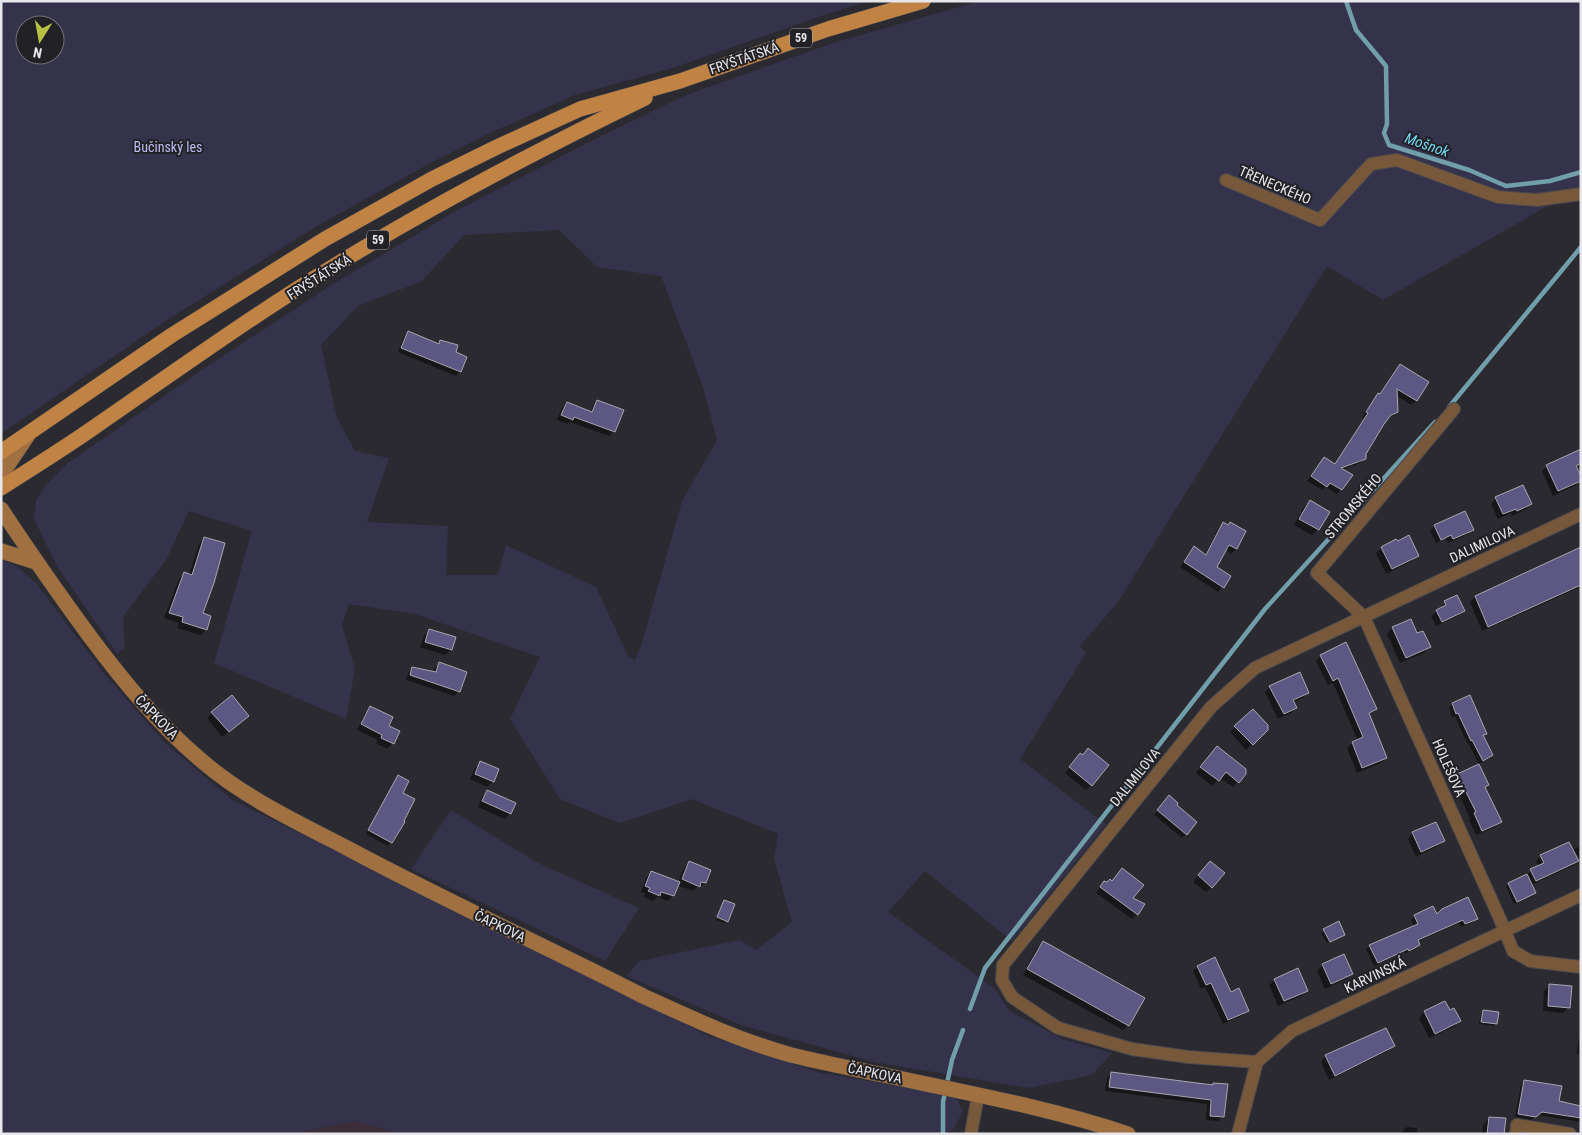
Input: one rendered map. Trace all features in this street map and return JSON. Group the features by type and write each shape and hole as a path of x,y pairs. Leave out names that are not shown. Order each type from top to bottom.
{"main road":[{"name":"FRYŠTÁTSKÁ","path":"1,452 181,330 325,239 432,179 497,147 580,109 680,81 828,29 924,1"},
{"name":"FRYŠTÁTSKÁ","path":"1,488 93,428 191,359 325,272 455,195 680,81"}],"street":[{"name":"TŘENECKÉHO","path":"1226,180 1320,220 1371,164 1397,160 1498,197 1537,200 1581,194"},
{"name":"STROMSKÉHO","path":"1364,617 1317,572 1454,408"},
{"path":"1,475 28,434"},
{"name":"ČAPKOVA","path":"1,509 36,562 127,686 165,727 208,766 241,791 273,809 397,875 659,1003 760,1045 807,1059 1076,1118 1128,1134"},
{"name":"DALIMILOVA","path":"1257,1062 1188,1057 1132,1049 1058,1028 1012,997 1002,980 1003,965 1210,707 1255,668 1581,514"},
{"path":"1,551 36,562"},
{"name":"HOLEŠOVA","path":"1364,617 1506,931 1513,951 1530,961 1581,967"},
{"name":"KARVINSKÁ","path":"1257,1062 1292,1031 1581,895"},
{"path":"1238,1134 1257,1062"},
{"path":"971,1134 978,1095"},
{"path":"1516,1134 1517,1125 1570,1134"}],"shaded area":[{"path":"355,1121 402,1134 292,1134"}],"green space":[{"name":"Bučinský les","path":"1,1 870,1 824,15 676,67 575,95 490,133 425,166 317,226 164,322 1,434"},
{"path":"980,1 1581,1 1581,187 1383,300 1327,266 1118,602 1080,646 1086,653 1020,759 1106,824 1012,941 925,871 888,912 994,988 1010,1011 1062,1039 1112,1053 1092,1075 1029,1088 874,1062 741,1025 626,976 639,961 740,940 756,950 792,922 774,859 778,834 692,799 620,823 560,799 510,719 540,657 415,614 349,604 342,625 355,669 346,719 214,663 252,531 189,511 166,560 123,617 125,648 117,654 57,566 34,519 36,500 46,485 68,463 200,371 333,284 454,212 589,142 686,95 833,43","holes":["559,230 597,267 661,276 703,387 717,440 682,501 642,643 635,660 628,656 596,587 506,545 498,575 446,575 448,526 367,522 389,458 355,451 337,418 321,345 358,306 422,281 464,235"]},
{"path":"1,559 18,567 36,583 103,672 164,742 231,799 709,1036 817,1072 955,1096 963,1111 954,1129 944,1134 402,1134 355,1121 292,1134 1,1134"},
{"path":"451,810 536,862 639,908 605,961 411,869"}],"building":[{"path":"408,331 439,344 440,340 458,345 456,352 467,357 461,372 401,348"},
{"path":"1400,364 1429,382 1417,401 1397,389 1398,412 1391,415 1384,424 1366,454 1366,459 1341,468 1353,475 1342,490 1330,483 1327,487 1311,476 1324,457 1335,464 1368,413 1366,412 1378,393 1380,394"},
{"path":"597,400 624,410 615,432 574,417 573,420 561,415 567,402 592,412"},
{"path":"1581,449 1581,463 1576,466 1581,476 1581,481 1558,491 1546,465"},
{"path":"1523,485 1532,504 1517,511 1516,509 1503,514 1495,497"},
{"path":"1310,500 1330,512 1319,530 1299,519"},
{"path":"1465,511 1474,530 1453,539 1451,535 1441,540 1434,525"},
{"path":"1223,522 1228,525 1230,522 1246,531 1237,549 1229,545 1217,567 1231,576 1224,588 1184,562 1194,546 1206,555"},
{"path":"1409,535 1419,556 1392,569 1381,547"},
{"path":"204,537 225,543 203,613 211,616 207,630 182,622 183,617 169,613 184,572 192,575"},
{"path":"1581,547 1581,585 1488,627 1475,596"},
{"path":"1457,595 1465,611 1442,622 1436,610 1446,605 1444,601"},
{"path":"1411,619 1417,633 1423,631 1431,647 1406,658 1392,627"},
{"path":"429,629 456,637 452,650 425,642"},
{"path":"1346,642 1377,709 1369,713 1387,758 1362,768 1352,742 1363,737 1338,678 1333,681 1320,655"},
{"path":"439,662 467,672 460,692 410,675 412,667 436,672"},
{"path":"1300,672 1309,693 1293,700 1297,708 1284,714 1269,686"},
{"path":"232,695 249,716 229,732 211,712"},
{"path":"1470,695 1487,734 1483,735 1493,755 1483,761 1458,713 1456,714 1452,703"},
{"path":"370,706 393,717 389,726 400,731 394,744 381,738 382,735 361,724"},
{"path":"1253,709 1268,725 1268,730 1253,745 1234,726"},
{"path":"1217,746 1246,769 1246,774 1239,783 1226,772 1219,781 1200,767"},
{"path":"1088,748 1109,765 1092,786 1069,767 1080,753 1083,755"},
{"path":"480,761 499,769 494,782 475,774"},
{"path":"1479,764 1489,785 1485,787 1502,822 1482,831 1474,813 1476,812 1457,774"},
{"path":"398,775 409,781 403,793 415,799 405,822 392,843 368,830"},
{"path":"487,790 516,803 511,814 482,801"},
{"path":"1169,795 1178,803 1177,805 1197,822 1187,835 1157,810"},
{"path":"1436,822 1445,841 1421,852 1412,832"},
{"path":"1569,842 1579,861 1536,881 1530,869 1544,863 1540,855"},
{"path":"689,861 711,870 706,883 701,882 700,887 682,879"},
{"path":"1210,861 1225,873 1212,888 1198,875"},
{"path":"1122,868 1144,885 1133,898 1145,904 1138,915 1100,887 1104,881 1107,882 1110,879 1112,881"},
{"path":"651,871 680,882 674,896 661,892 660,896 648,891 650,888 645,886"},
{"path":"1527,874 1536,893 1517,902 1508,883"},
{"path":"1468,897 1478,919 1465,924 1463,920 1418,940 1420,945 1409,951 1408,949 1378,963 1369,945 1418,924 1414,915 1433,906 1437,914 1442,909"},
{"path":"724,900 735,904 728,922 717,917"},
{"path":"1339,921 1345,935 1330,942 1323,929"},
{"path":"1043,941 1145,998 1129,1026 1027,969"},
{"path":"1344,954 1353,974 1331,984 1322,964"},
{"path":"1215,957 1231,992 1239,988 1249,1011 1228,1020 1211,983 1206,985 1197,966"},
{"path":"1298,968 1308,991 1284,1001 1274,979"},
{"path":"1549,984 1572,986 1570,1008 1548,1006"},
{"path":"1445,1001 1450,1010 1454,1008 1461,1021 1435,1034 1424,1011"},
{"path":"1483,1010 1499,1012 1497,1024 1481,1022"},
{"path":"1386,1028 1395,1046 1335,1076 1325,1055"},
{"path":"1111,1072 1213,1085 1213,1083 1228,1084 1224,1117 1210,1116 1211,1100 1109,1087"},
{"path":"1524,1080 1562,1086 1559,1101 1581,1106 1581,1118 1542,1112 1536,1117 1518,1114"},
{"path":"1489,1117 1506,1118 1504,1134 1487,1134"}],"waterway":[{"name":"Mošnok","path":"1346,1 1356,30 1386,66 1387,124 1384,133 1389,145 1469,170 1506,186 1550,181 1581,172"},
{"path":"1449,407 1581,247"},
{"path":"970,1009 985,968 1265,609 1435,422"},
{"path":"943,1134 943,1102 952,1060 963,1030"}]}
